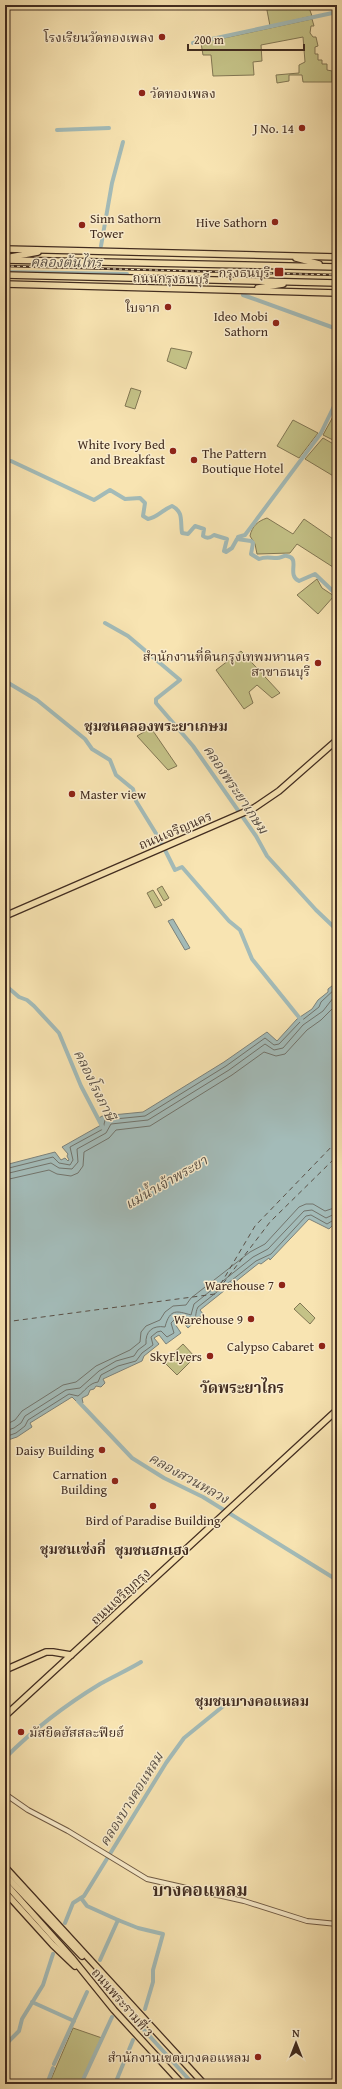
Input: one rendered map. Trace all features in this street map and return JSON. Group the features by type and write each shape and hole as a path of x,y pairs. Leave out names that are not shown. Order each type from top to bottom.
{"main road":[{"name":"ถนนกรุงธนบุรี","path":"5,249 337,257"},
{"path":"5,259 49,250"},
{"path":"288,256 328,267"},
{"name":"ถนนกรุงธนบุรี","path":"5,259 337,267"},
{"name":"ถนนกรุงธนบุรี","path":"5,275 337,284"},
{"name":"ถนนกรุงธนบุรี","path":"5,282 29,284 337,293"},
{"path":"244,291 296,282"},
{"name":"ถนนเจริญนคร","path":"5,916 261,805 280,791 337,740"},
{"name":"ถนนเจริญกรุง","path":"5,1716 337,1410"},
{"path":"5,1670 46,1652 71,1655"},
{"name":"ถนนพระรามที่ 3","path":"5,1866 204,2084"},
{"name":"ถนนพระรามที่ 3","path":"5,1875 50,1924 102,1973"},
{"name":"ถนนพระรามที่ 3","path":"5,1883 72,1958 80,1970 118,2015 182,2084"},
{"name":"ถนนพระรามที่ 3","path":"5,1892 53,1945 80,1970"}],"street":[{"path":"5,1794 28,1810 147,1879 244,1901 307,1921 337,1924"}],"shaded area":[{"path":"266,5 308,5 312,16 270,26"},
{"path":"312,19 314,26 311,26 310,33 313,37 316,37 318,46 315,47 315,54 318,54 318,60 322,60 322,64 327,64 327,70 332,71 332,82 303,82 302,75 289,75 289,81 277,83 276,75 299,73 299,65 305,62 303,37 261,45 262,61 253,62 254,75 213,76 211,55 203,55 201,43"},
{"path":"171,348 192,352 186,369 167,361"},
{"path":"131,388 141,391 135,409 125,406"},
{"path":"335,413 337,414 337,442 323,435"},
{"path":"293,420 318,433 299,458 277,446"},
{"path":"323,438 337,446 337,474 335,477 305,459"},
{"path":"267,518 293,534 304,519 336,541 336,569 297,544 290,553 257,554 255,544 250,536 251,532 256,524"},
{"path":"317,579 322,588 334,596 318,614 297,595"},
{"path":"241,651 280,693 272,698 257,685 249,692 253,703 244,709 216,670"},
{"path":"151,728 177,766 168,770 137,736"},
{"path":"162,886 169,898 164,901 157,889"},
{"path":"153,890 162,905 155,908 147,893"},
{"path":"300,1303 315,1318 310,1324 294,1309"},
{"path":"183,1344 195,1357 177,1375 164,1362"},
{"path":"73,2028 102,2038 82,2084 49,2084"}],"water":[{"path":"173,919 190,948 185,950 168,921"},
{"name":"แม่น้ำเจ้าพระยา","path":"337,982 337,1221 329,1229 309,1219 270,1260 269,1258 261,1264 259,1263 200,1310 203,1314 188,1328 180,1319 175,1324 181,1333 166,1344 159,1335 154,1338 159,1344 144,1356 142,1361 103,1379 105,1383 101,1387 96,1386 94,1389 90,1390 88,1395 82,1398 83,1403 80,1405 72,1397 30,1423 32,1427 17,1437 5,1441 5,1165 55,1152 61,1160 65,1158 68,1161 68,1154 62,1147 101,1125 99,1118 102,1116 143,1112 224,1062 267,1032 277,1041 297,1019 312,1009 318,1000 328,992 328,989"}],"waterway":[{"path":"193,43 337,12"},
{"path":"57,130 109,128"},
{"path":"101,246 112,183 123,142"},
{"name":"คลองต้นไทร","path":"5,272 127,274"},
{"name":"คลองต้นไทร","path":"243,295 337,329"},
{"path":"238,537 245,535 321,433 337,400"},
{"path":"5,461 11,461 94,500 110,490 125,499 140,498 145,503 143,516 148,519 155,517 165,509 172,506 176,508 180,514 182,533 188,534 195,526 204,529 203,536 206,538 214,535 227,539 224,551 226,552 232,548 237,539 251,541 253,543 251,554 259,559 266,557 291,557 294,563 293,571 295,578 299,581 315,574 337,595"},
{"name":"คลองพระยาเกษม","path":"105,623 128,636 180,680 156,699 156,703 193,746 256,836 267,856 316,910 337,930"},
{"path":"5,681 37,700 85,739 92,749 110,760 116,775 133,789 136,801 160,840 175,870 182,867 229,921 240,930 252,959 302,1021"},
{"name":"คลองโรงภาษี","path":"5,985 19,997 27,1000 34,1006 59,1033 81,1086 103,1128"},
{"name":"คลองสวนหลวง","path":"78,1401 132,1458 164,1478 203,1497 337,1580"},
{"path":"5,1758 51,1718 75,1700 100,1684 141,1662"},
{"name":"คลองบางคอแหลม","path":"65,1923 73,1903 84,1896 166,1763 184,1738 232,1699"},
{"path":"81,1898 87,1906 118,1920 100,1960"},
{"path":"118,1920 138,1928 163,1934 153,1970 153,1982 145,2009"},
{"name":"คลองบางคอแหลม","path":"5,2048 7,2043 19,2031 22,2019 43,1985 53,1954"},
{"path":"54,2064 87,1992"},
{"path":"32,2002 74,2021"},
{"path":"81,2084 112,2017"},
{"path":"135,2020 193,2084"},
{"path":"115,2084 133,2040"},
{"path":"47,2084 53,2068"}],"ferry route":[{"path":"216,1292 255,1226 337,1141"},
{"path":"5,1322 215,1294 270,1222 337,1156"}],"railway":[{"path":"5,266 337,275"}],"place":[{"name":"โรงเรียนวัดทองเพลง","path":"162,37"},
{"name":"วัดทองเพลง","path":"142,93"},
{"name":"J No. 14","path":"302,128"},
{"name":"Hive Sathorn","path":"275,222"},
{"name":"Sinn Sathorn Tower","path":"82,225"},
{"name":"กรุงธนบุรี","path":"279,272"},
{"name":"ใบจาก","path":"168,307"},
{"name":"Ideo Mobi Sathorn","path":"276,323"},
{"name":"White Ivory Bed and Breakfast","path":"173,451"},
{"name":"The Pattern Boutique Hotel","path":"194,460"},
{"name":"สํานักงานที่ดินกรุงเทพมหานคร สาขาธนบุรี","path":"318,663"},
{"name":"Master view","path":"72,794"},
{"name":"Warehouse 7","path":"282,1285"},
{"name":"Warehouse 9","path":"251,1319"},
{"name":"Calypso Cabaret","path":"322,1346"},
{"name":"SkyFlyers","path":"210,1356"},
{"name":"Daisy Building","path":"102,1450"},
{"name":"Carnation Building","path":"115,1481"},
{"name":"Bird of Paradise Building","path":"153,1506"},
{"name":"มัสยิดฮัสสละฟียฮ์","path":"21,1732"},
{"name":"สำนักงานเขตบางคอแหลม","path":"258,2057"}],"district":[{"name":"ชุมชนคลองพระยาเกษม","path":"156,726"},
{"name":"วัดพระยาไกร","path":"242,1388"},
{"name":"ชุมชนเซ่งกี่","path":"73,1549"},
{"name":"ชุมชนฮกเฮง","path":"152,1550"},
{"name":"ชุมชนบางคอแหลม","path":"252,1701"},
{"name":"บางคอแหลม","path":"200,1890"}]}
